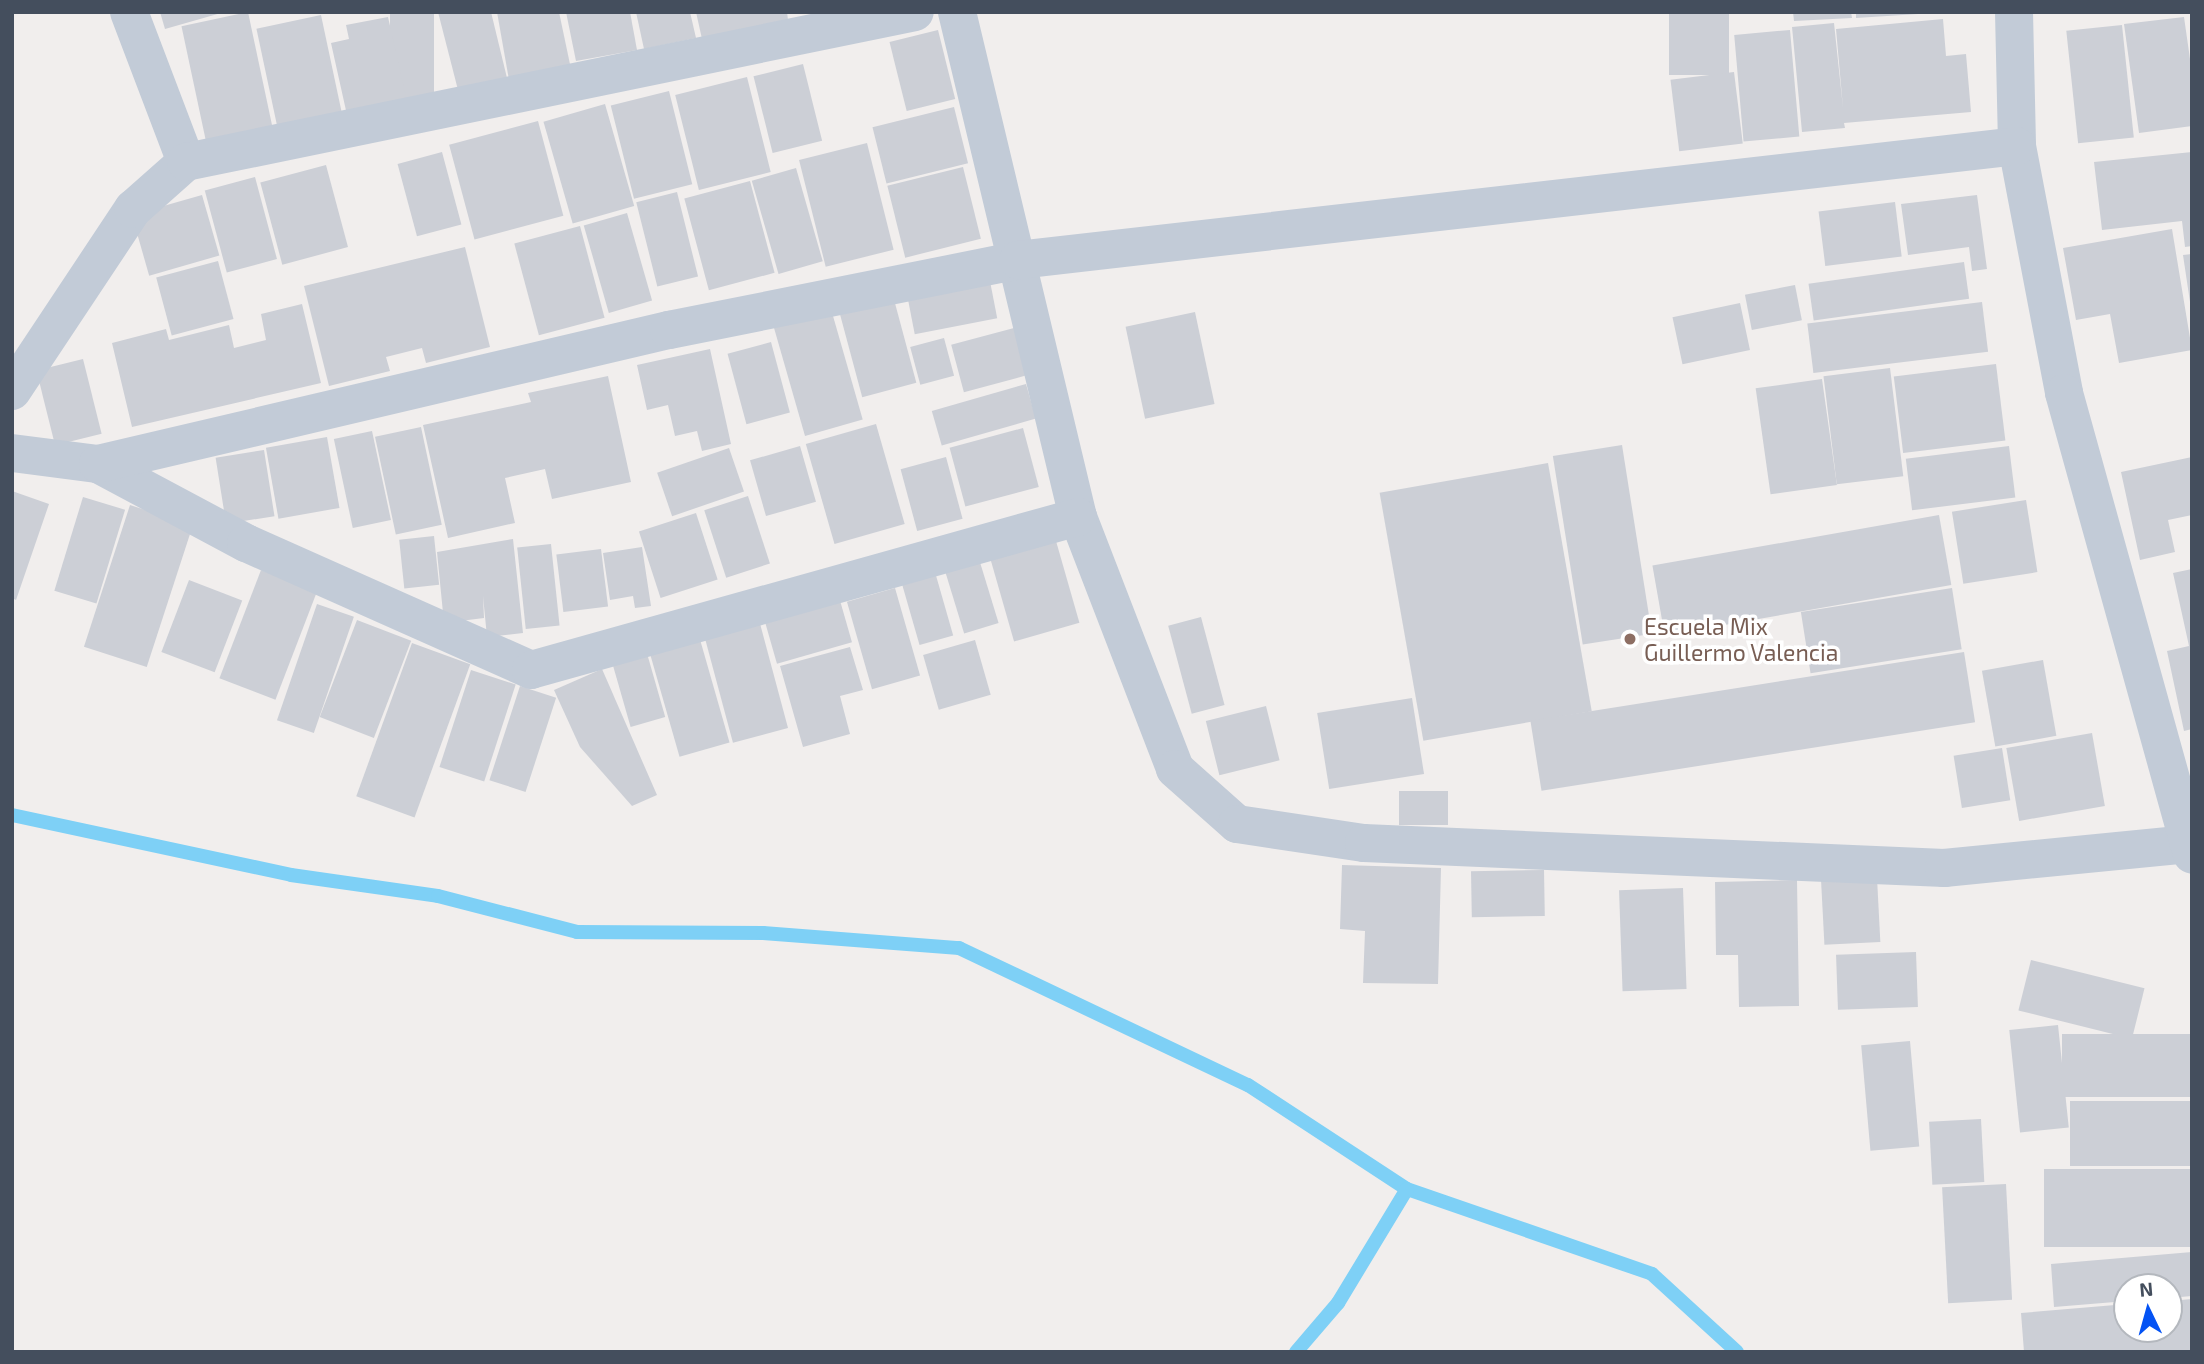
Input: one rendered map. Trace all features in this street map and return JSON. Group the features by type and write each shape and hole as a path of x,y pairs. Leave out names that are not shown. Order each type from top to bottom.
{"street":[{"path":"129,12 186,162"},
{"path":"12,391 133,209 186,162 915,12"},
{"path":"957,12 1078,517 1175,769 1237,824 1364,843 1944,868 2190,850 2064,393 2017,146 2014,12"},
{"path":"12,453 98,464 669,330 1018,260 2017,146"},
{"path":"98,464 246,543 530,670 1078,517"}],"building":[{"path":"160,12 220,12 221,13 165,29"},
{"path":"248,12 273,128 206,143 181,26"},
{"path":"390,12 434,12 434,106 390,106"},
{"path":"438,12 491,12 507,78 458,90"},
{"path":"497,12 559,12 571,69 509,80"},
{"path":"566,12 630,12 637,50 576,61"},
{"path":"636,12 690,12 696,38 644,49"},
{"path":"696,12 787,12 788,20 702,39"},
{"path":"1669,12 1729,12 1729,75 1669,75"},
{"path":"1793,12 1851,12 1852,18 1794,21"},
{"path":"1856,12 1918,12 1918,14 1856,18"},
{"path":"321,15 342,112 277,126 256,29"},
{"path":"388,17 407,101 347,115 331,43 349,39 346,25"},
{"path":"2184,17 2192,73 2192,126 2139,133 2124,24"},
{"path":"1943,19 1946,56 1966,54 1971,112 1844,123 1845,128 1802,132 1792,27 1834,23 1843,108 1836,29"},
{"path":"2122,25 2134,137 2078,143 2066,31"},
{"path":"938,30 955,99 907,111 889,42"},
{"path":"1790,30 1799,137 1744,141 1734,35"},
{"path":"803,64 822,141 773,153 754,76"},
{"path":"1734,72 1743,143 1679,151 1670,80"},
{"path":"747,77 771,172 699,190 675,95"},
{"path":"669,91 692,184 634,199 611,106"},
{"path":"605,104 634,206 573,224 543,122"},
{"path":"954,107 968,163 887,184 872,127"},
{"path":"538,121 563,216 474,239 449,145"},
{"path":"867,143 894,250 826,267 799,160"},
{"path":"442,152 461,224 417,236 398,164"},
{"path":"2192,152 2192,246 2185,247 2182,221 2102,230 2094,162"},
{"path":"326,165 348,247 282,265 260,183"},
{"path":"963,167 981,239 905,258 887,186"},
{"path":"796,168 823,261 779,274 752,181"},
{"path":"255,177 277,259 227,273 205,190"},
{"path":"750,181 775,273 709,290 684,199"},
{"path":"677,192 698,276 657,287 636,202"},
{"path":"202,195 219,256 149,276 132,215"},
{"path":"1977,195 1987,269 1972,271 1969,247 1908,255 1901,204"},
{"path":"1895,202 1902,257 1825,266 1819,211"},
{"path":"627,213 652,300 609,313 584,225"},
{"path":"580,226 605,318 539,335 514,244"},
{"path":"2172,229 2192,350 2119,363 2110,314 2076,320 2063,248"},
{"path":"465,247 490,347 426,363 422,348 386,357 390,371 329,386 304,286"},
{"path":"2192,254 2192,302 2190,302 2183,255"},
{"path":"218,261 234,319 172,336 156,278"},
{"path":"1964,262 1969,299 1814,320 1809,284"},
{"path":"989,276 997,318 915,334 907,292"},
{"path":"1795,285 1802,320 1752,330 1745,295"},
{"path":"892,292 916,383 862,397 838,306"},
{"path":"1982,302 1988,352 1813,373 1807,323"},
{"path":"1740,303 1750,350 1682,364 1673,317"},
{"path":"302,304 321,383 132,427 112,343 166,329 169,340 229,325 234,348 266,340 261,314"},
{"path":"831,309 863,420 805,436 773,326"},
{"path":"1195,312 1215,404 1145,419 1126,327"},
{"path":"1014,328 1027,375 964,392 951,345"},
{"path":"944,338 954,376 920,385 910,347"},
{"path":"771,342 790,413 746,424 728,354"},
{"path":"710,349 731,444 702,451 697,431 675,436 668,405 647,410 637,365"},
{"path":"83,359 102,434 55,445 36,371"},
{"path":"1996,364 2005,440 1903,453 1894,377"},
{"path":"1890,368 1903,476 1837,484 1823,376"},
{"path":"608,376 631,482 552,499 545,469 505,478 515,523 448,538 423,425 531,402 528,393"},
{"path":"1822,379 1837,485 1771,494 1756,388"},
{"path":"1026,384 1036,419 942,446 932,411"},
{"path":"876,424 905,524 834,544 806,444"},
{"path":"421,427 442,525 396,535 375,437"},
{"path":"1023,428 1039,487 965,507 950,448"},
{"path":"372,431 391,520 353,528 334,439"},
{"path":"327,437 340,508 278,519 266,448"},
{"path":"1622,445 1652,634 1583,645 1553,456"},
{"path":"800,446 816,502 766,516 750,460"},
{"path":"2009,446 2015,498 1912,510 1906,459"},
{"path":"729,448 744,491 672,516 657,473"},
{"path":"264,450 274,516 226,524 216,458"},
{"path":"946,457 963,519 917,531 901,469"},
{"path":"2192,457 2192,515 2168,520 2175,552 2140,560 2121,472"},
{"path":"1548,463 1592,711 1423,741 1380,493"},
{"path":"12,491 49,504 16,600 12,598"},
{"path":"748,496 770,564 726,578 704,510"},
{"path":"83,497 125,510 96,604 54,591"},
{"path":"2026,500 2037,572 1963,584 1952,512"},
{"path":"130,505 193,525 147,667 84,647"},
{"path":"696,513 718,580 661,598 639,532"},
{"path":"1939,515 1951,585 1665,635 1652,566"},
{"path":"434,536 439,585 404,588 399,540"},
{"path":"513,539 523,633 487,637 483,596 484,618 444,623 437,552"},
{"path":"1056,541 1079,623 1014,641 991,560"},
{"path":"551,544 560,626 526,629 517,548"},
{"path":"642,547 651,606 635,608 633,596 610,600 603,553"},
{"path":"601,549 608,607 563,612 556,554"},
{"path":"979,559 999,623 964,634 945,570"},
{"path":"2192,569 2192,729 2184,731 2167,651 2189,646 2173,573"},
{"path":"261,570 317,592 275,700 219,678"},
{"path":"935,572 953,635 920,645 901,582"},
{"path":"189,580 242,600 215,672 161,652"},
{"path":"895,588 920,675 872,689 847,602"},
{"path":"1952,588 1962,649 1811,673 1801,612"},
{"path":"839,597 852,642 777,664 764,618"},
{"path":"317,604 354,617 314,733 277,720"},
{"path":"758,616 788,728 733,743 703,631"},
{"path":"1201,617 1225,705 1192,714 1168,626"},
{"path":"357,620 411,641 374,738 320,717"},
{"path":"697,629 730,742 680,757 647,643"},
{"path":"975,640 991,695 939,710 923,655"},
{"path":"412,643 470,664 415,817 356,796"},
{"path":"644,643 665,717 631,727 609,653"},
{"path":"850,647 863,690 840,696 850,734 803,747 780,666"},
{"path":"1964,652 1975,722 1542,791 1530,721"},
{"path":"2043,660 2056,736 1995,747 1982,671"},
{"path":"602,669 657,795 632,806 580,747 554,690"},
{"path":"471,670 516,685 484,782 439,767"},
{"path":"520,686 556,698 526,792 489,780"},
{"path":"1412,698 1424,774 1329,789 1317,713"},
{"path":"1266,706 1280,760 1219,775 1206,721"},
{"path":"2092,733 2105,806 2019,821 2006,748"},
{"path":"2002,748 2010,800 1962,808 1954,756"},
{"path":"1399,791 1448,791 1448,825 1399,825"},
{"path":"1342,865 1441,868 1438,984 1363,983 1365,931 1340,929"},
{"path":"1544,870 1545,916 1472,917 1471,871"},
{"path":"1877,878 1880,942 1824,945 1821,881"},
{"path":"1797,880 1799,1006 1739,1007 1738,955 1716,955 1715,882"},
{"path":"1683,888 1687,989 1623,991 1619,890"},
{"path":"1916,952 1918,1007 1838,1010 1836,955"},
{"path":"2031,960 2145,988 2132,1039 2018,1010"},
{"path":"2058,1025 2069,1127 2020,1133 2009,1030"},
{"path":"2062,1034 2192,1034 2192,1097 2062,1097"},
{"path":"1910,1041 1919,1147 1870,1151 1861,1045"},
{"path":"2070,1101 2192,1101 2192,1166 2070,1166"},
{"path":"1981,1119 1984,1182 1932,1185 1929,1122"},
{"path":"2044,1169 2192,1169 2192,1247 2044,1247"},
{"path":"2006,1184 2012,1300 1948,1303 1942,1187"},
{"path":"2192,1252 2192,1296 2183,1297 2183,1273 2113,1273 2113,1302 2054,1307 2051,1264"},
{"path":"2192,1299 2192,1352 2024,1352 2021,1313 2113,1305 2113,1343 2183,1343 2183,1300"}],"waterway":[{"path":"12,815 291,875 438,896 577,932 763,933 959,948 1248,1085 1407,1189 1652,1274 1737,1352"},
{"path":"1296,1352 1338,1303 1407,1189"}],"place":[{"name":"Escuela Mix Guillermo Valencia","path":"1630,639"}]}
